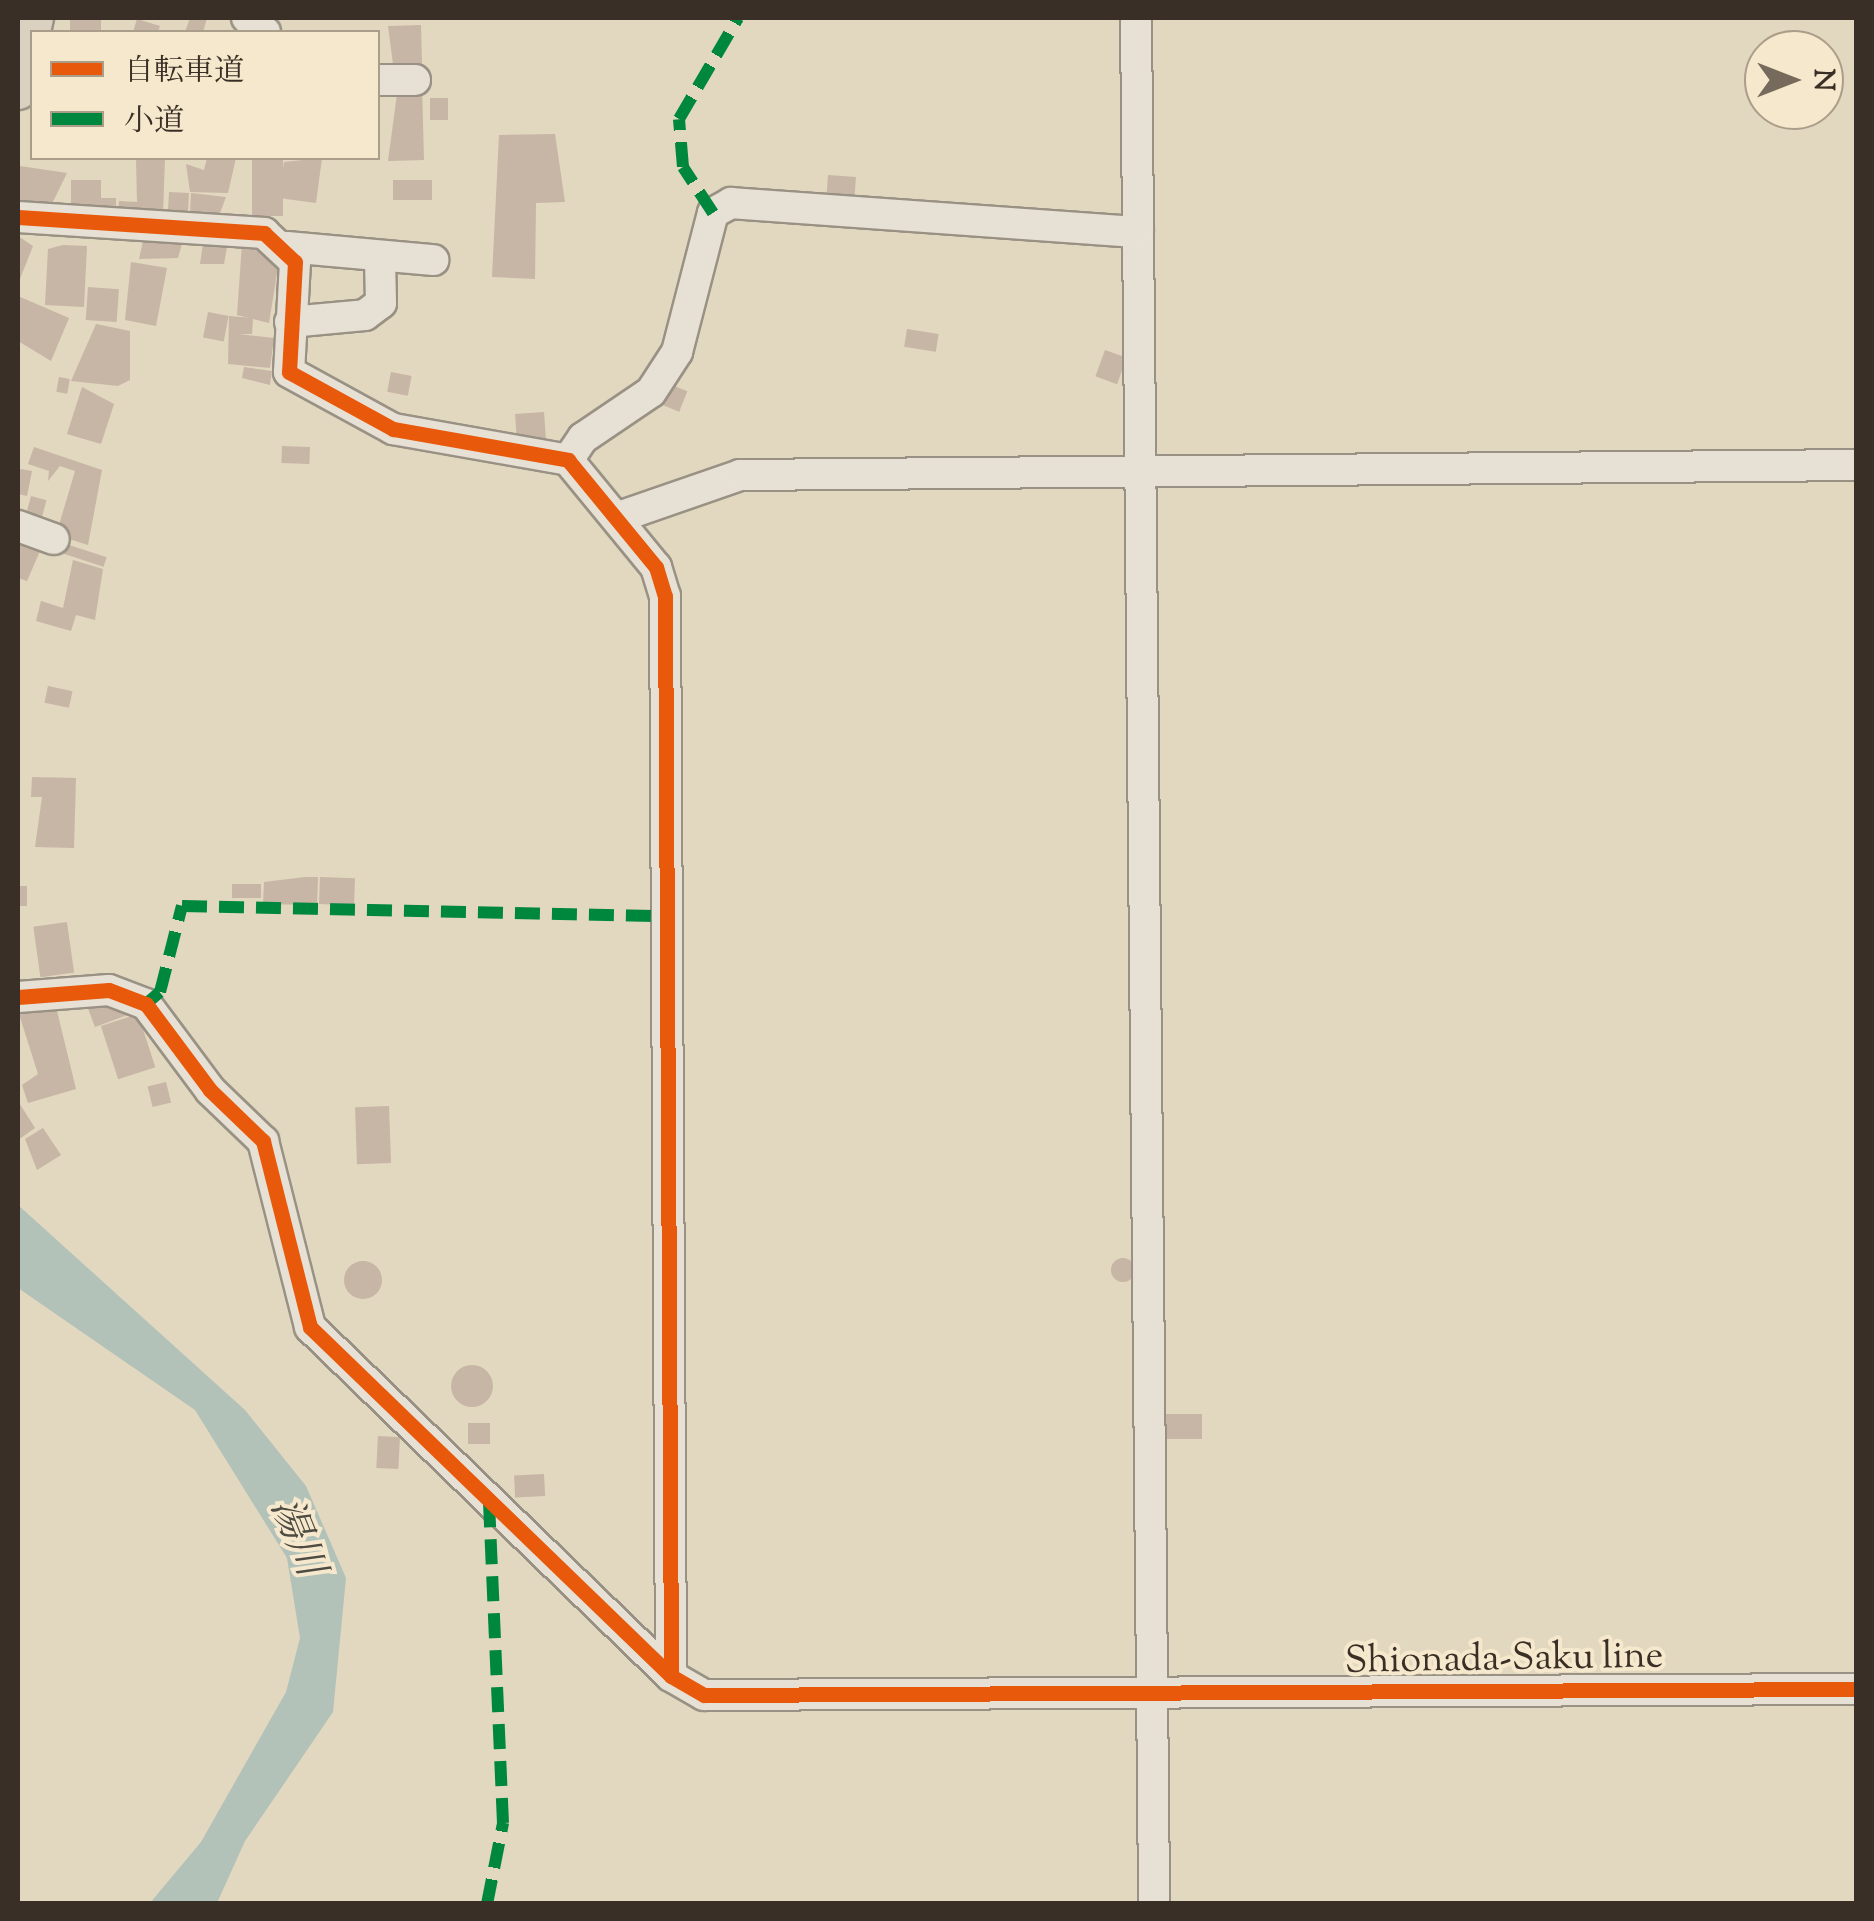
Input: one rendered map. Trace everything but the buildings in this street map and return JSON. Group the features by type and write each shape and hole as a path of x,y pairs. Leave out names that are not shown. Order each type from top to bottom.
{"main road":[{"path":"18,90 30,36"}],"street":[{"path":"1136,18 1137,468 1154,1904"},
{"path":"380,80 415,80"},
{"path":"568,460 583,438 650,392 677,352 713,213 731,204 1138,232"},
{"path":"18,217 243,225 287,247 434,260"},
{"path":"287,247 289,372 392,429 568,460 620,518 665,596 671,1676"},
{"path":"290,322 365,315 381,303 380,258"},
{"path":"620,518 740,476 1137,468 1856,465"},
{"path":"18,526 54,539"},
{"path":"18,997 110,990 146,1004 263,1141 310,1326 671,1676"},
{"name":"Shionada-Saku line","path":"671,1676 720,1696 1152,1697 1856,1689"}],"water":[{"name":"湯川","path":"18,1205 245,1410 306,1486 346,1578 333,1712 245,1841 217,1903 150,1903 201,1842 286,1692 300,1638 287,1558 195,1410 18,1288"}],"marked path":[{"path":"713,213 683,167 679,119 738,18"},
{"path":"146,1004 160,992 182,906 666,916"},
{"path":"487,1904 503,1823 489,1504"}],"cycle path":[{"path":"18,217 264,233 295,262 289,372 393,429 568,460 656,567 665,596 671,1676"},
{"path":"18,997 109,990 146,1004 210,1090 263,1141 310,1327 671,1676 704,1695 1856,1689"}]}
